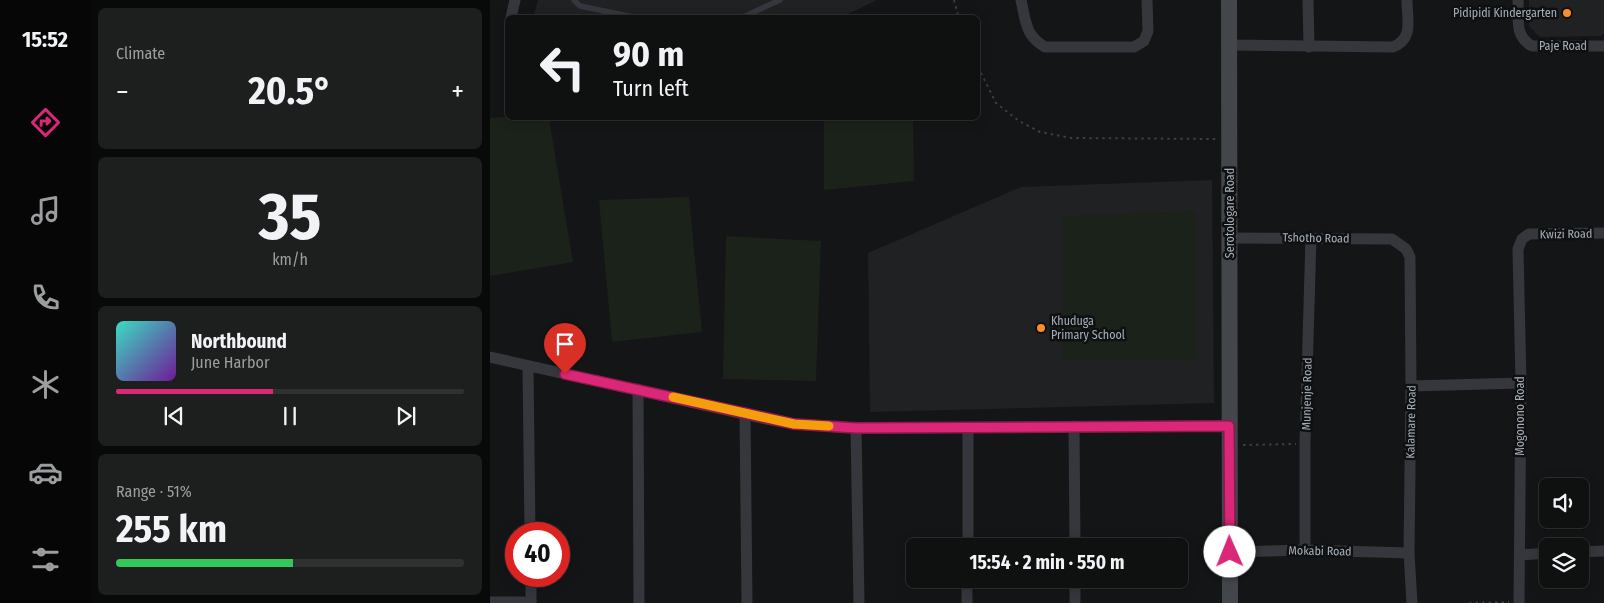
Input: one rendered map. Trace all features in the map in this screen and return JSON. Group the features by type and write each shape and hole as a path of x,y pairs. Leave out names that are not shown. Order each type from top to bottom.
{"street":[{"path":"512,15 515,0"},
{"path":"1021,0 1027,30 1037,43 1045,47 1134,47 1144,42 1148,31 1147,0"},
{"name":"Serotologare Road","path":"1229,0 1230,603"},
{"path":"1308,0 1309,47"},
{"path":"1228,45 1393,47 1405,40 1408,35 1407,0"},
{"name":"Paje Road","path":"1518,0 1519,34 1524,42 1532,46 1604,46"},
{"name":"Kwizi Road","path":"1529,234 1604,233"},
{"name":"Mogonono Road","path":"1518,602 1521,383 1518,249 1522,239 1529,234"},
{"name":"Tshotho Road","path":"1230,238 1392,239 1400,244"},
{"name":"Munjenje Road","path":"1305,550 1305,443 1311,238"},
{"name":"Kalamare Road","path":"1400,244 1410,257 1409,553 1412,603"},
{"path":"490,357 794,424 856,428 1229,426"},
{"path":"528,366 530,522"},
{"path":"1411,386 1521,383"},
{"path":"638,390 639,603"},
{"path":"745,413 748,603"},
{"path":"1074,426 1075,538"},
{"path":"968,427 968,538"},
{"path":"856,428 859,603"},
{"name":"Mokabi Road","path":"1230,552 1305,550 1409,553"},
{"path":"1589,552 1604,551"},
{"path":"1520,554 1539,553"},
{"path":"490,602 531,602 531,587"},
{"path":"968,588 968,603"},
{"path":"1075,588 1075,603"}],"lane":[{"path":"574,0 580,6 624,15"},
{"path":"748,15 780,0"}],"path":[{"path":"954,0 958,15"},
{"path":"980,71 996,103 1019,121 1040,132 1071,138 1229,139"},
{"path":"1229,445 1305,443"},
{"path":"1469,603 1518,602"}],"shaded area":[{"path":"538,0 877,0 846,15 534,15"},
{"name":"Pidipidi Kindergarten","path":"1529,0 1604,0 1604,33 1601,36 1540,37 1529,26"},
{"path":"490,118 549,120 573,262 490,276"},
{"path":"824,120 913,120 914,181 824,190"},
{"name":"Khuduga Primary School","path":"1212,180 1214,403 870,412 868,253 1021,187"},
{"path":"689,197 702,332 612,342 599,200"},
{"path":"1196,211 1196,360 1062,360 1063,216"},
{"path":"726,236 821,241 816,381 723,379"}],"slow traffic":[{"path":"673,397 766,419 794,424 829,426"}],"place":[{"name":"Pidipidi Kindergarten","path":"1567,13"},
{"name":"Khuduga Primary School","path":"1041,328"}],"route":[{"path":"565,374 794,424 856,428 1229,426 1230,552"}]}
